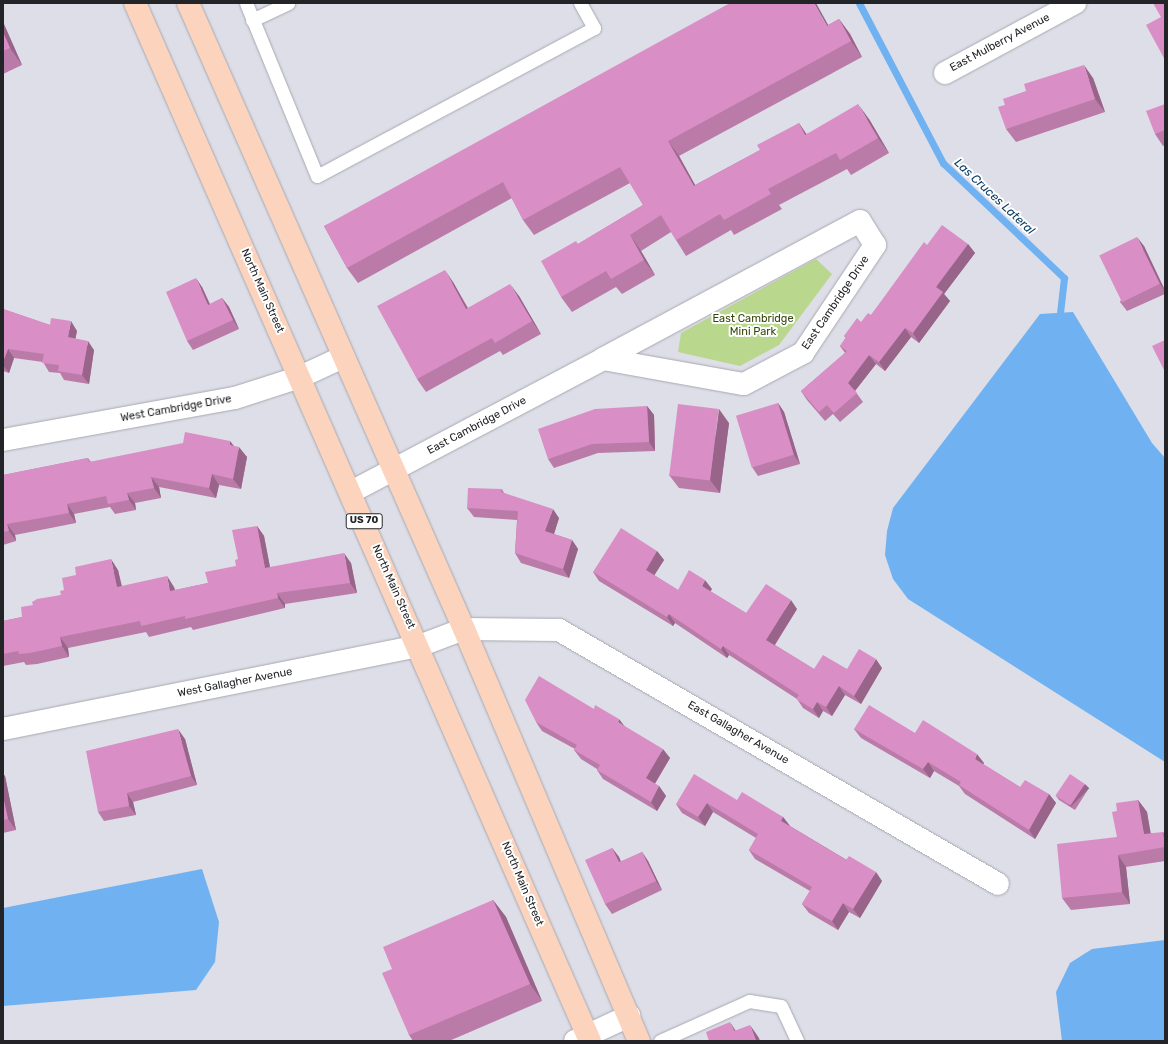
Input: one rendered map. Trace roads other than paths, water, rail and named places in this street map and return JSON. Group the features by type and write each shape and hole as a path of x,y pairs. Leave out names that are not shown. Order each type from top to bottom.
{"main road":[{"name":"North Main Street","path":"135,3 419,646 584,1039"},
{"path":"188,3 464,629 639,1041"}],"street":[{"name":"East Mulberry Avenue","path":"945,73 1075,3"},
{"name":"East Cambridge Drive","path":"351,492 394,471 860,221 875,245 803,353 744,384 603,359"},
{"name":"West Cambridge Drive","path":"3,440 235,398 300,377 343,357"},
{"name":"West Gallagher Avenue","path":"3,729 419,646 464,629"},
{"name":"East Gallagher Avenue","path":"464,629 559,630 998,884"},
{"path":"584,1039 629,1016"}],"lane":[{"path":"246,3 317,176 594,28 580,3"},
{"path":"252,20 288,3"},
{"path":"660,1041 749,1001 781,1006 797,1041"}],"water":[{"path":"1073,312 1152,443 1165,458 1165,762 908,599 893,579 885,555 887,531 893,508 1040,314"},
{"path":"202,869 219,922 215,962 196,990 3,1006 3,908"},
{"path":"1165,940 1165,1041 1062,1041 1056,992 1070,963 1092,949"}],"waterway":[{"name":"Las Cruces Lateral","path":"859,3 943,163 1064,278 1059,322"}],"park label":[{"name":"East Cambridge Mini Park","path":"753,326"}]}
